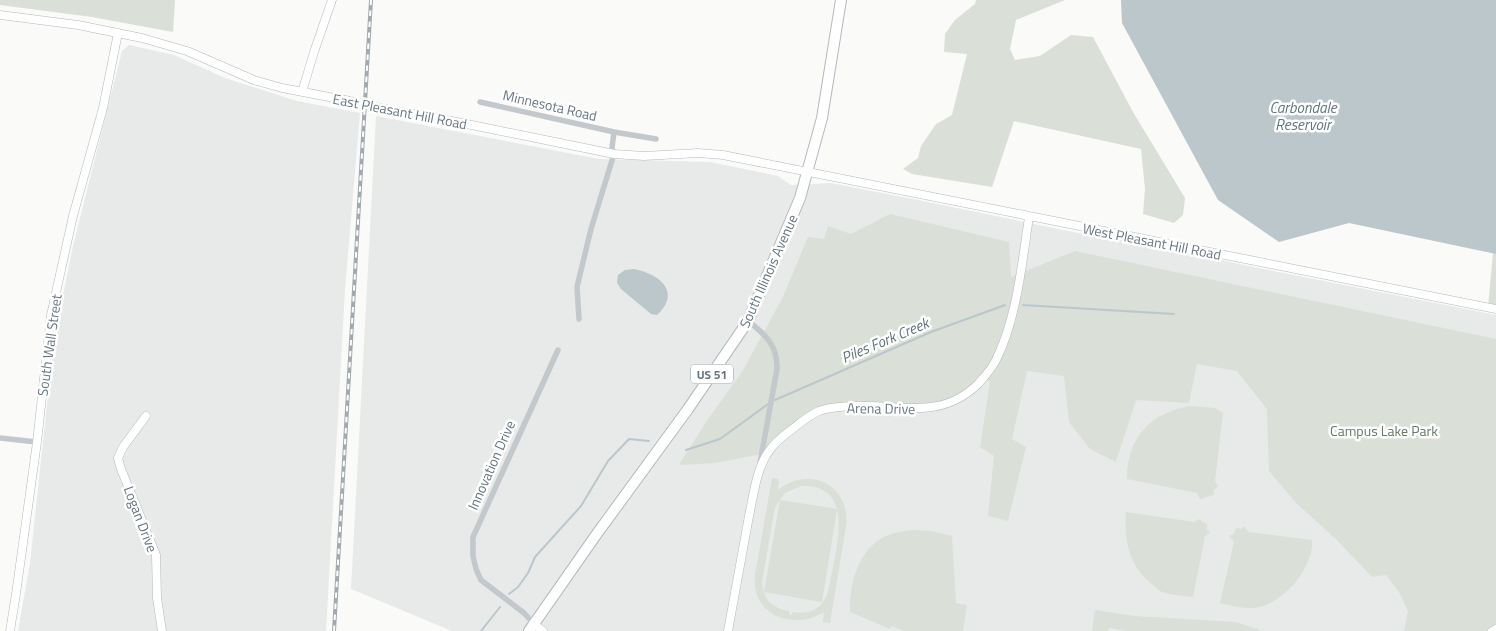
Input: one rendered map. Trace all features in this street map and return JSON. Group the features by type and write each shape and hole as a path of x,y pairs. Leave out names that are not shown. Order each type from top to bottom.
{"highway":[{"name":"South Illinois Avenue","path":"536,629 596,535 688,409 748,321 797,205 807,171 822,118 841,0"}],"street":[{"path":"302,92 332,0"},
{"name":"East Pleasant Hill Road","path":"0,15 78,25 118,33 171,45 254,80 302,92 614,154 644,156 698,153 723,155 807,171"},
{"name":"South Wall Street","path":"10,631 37,442 50,315 73,216 103,108 118,33"},
{"name":"Minnesota Road","path":"480,102 614,132 656,139"},
{"name":"Minnesota Road","path":"614,132 612,148 614,154"},
{"path":"578,320 577,286 591,229 614,154"},
{"name":"West Pleasant Hill Road","path":"807,171 1029,217 1496,309"},
{"name":"Arena Drive","path":"728,631 758,472 769,450 803,420 820,411 843,406 875,405 904,409 925,408 949,404 968,394 984,378 996,361 1009,326 1020,278 1029,217"},
{"path":"748,321 771,342 777,358 778,369 758,472"},
{"name":"Innovation Drive","path":"536,629 524,613 481,580 473,556 473,537 558,350"},
{"name":"Logan Drive","path":"146,416 122,447 118,458 156,555 162,631"},
{"path":"0,438 37,442"},
{"path":"1492,631 1496,630"}],"shaded area":[{"path":"129,45 174,55 225,78 297,101 360,113 345,290 326,631 18,631 30,563 54,339 73,246 122,51"},
{"path":"376,116 599,159 710,162 778,176 791,185 831,183 1078,233 1147,244 1496,315 1496,631 452,631 351,589"}],"green space":[{"path":"0,0 175,0 173,32 92,17 0,5"},
{"path":"976,0 1065,0 1016,20 1010,49 1015,60 1040,56 1071,35 1093,37 1133,112 1185,198 1183,215 1174,223 1143,214 1145,189 1141,149 1014,121 992,187 912,174 903,169 918,158 921,146 936,124 952,115 967,54 944,52 945,34 955,20 975,4"},
{"name":"Campus Lake Park","path":"890,214 1009,242 1011,277 1075,251 1496,339 1496,631 1404,631 1408,611 1399,592 1386,575 1372,577 1337,540 1296,503 1269,471 1267,409 1237,371 1197,364 1189,403 1136,400 1116,462 1090,449 1069,422 1064,376 1027,371 1012,439 1026,447 1008,521 988,516 994,456 980,447 990,382 984,378 968,394 937,407 875,405 820,411 762,454 714,463 679,465 708,419 742,372 783,297 808,237 824,239 828,226 851,234"},
{"path":"1493,253 1496,254 1496,309 1488,307"},
{"path":"1189,406 1215,408 1223,413 1215,481 1218,486 1214,490 1214,495 1200,499 1197,493 1127,479 1131,451 1143,430 1162,415"},
{"path":"772,478 779,479 778,490 802,479 826,483 835,490 842,500 846,512 846,526 830,623 823,622 824,612 812,618 800,620 776,616 767,610 760,601 756,589 755,575","holes":["801,486 819,488 831,496 837,508 839,524 829,588 824,601 816,609 799,613 792,612 792,615 789,615 789,611 778,608 766,598 762,582 775,507 785,493"]},
{"path":"780,500 837,509 822,602 764,592"},
{"path":"1126,512 1194,522 1200,519 1207,524 1207,529 1210,533 1205,536 1193,597 1174,595 1161,591 1138,570 1127,543"},
{"path":"1244,526 1248,532 1312,540 1308,562 1294,584 1274,601 1252,608 1220,603 1234,542 1229,536 1234,534 1236,528 1241,529"},
{"path":"915,530 931,531 952,536 956,603 967,605 963,631 904,631 891,626 890,629 850,612 853,580 868,550 888,535"},
{"path":"1095,610 1134,616 1236,622 1263,631 1128,631 1109,628 1108,631 1092,631"}],"water":[{"name":"Carbondale Reservoir","path":"1121,0 1496,0 1496,254 1349,223 1279,242 1218,200 1122,23"},
{"path":"634,269 659,279 667,291 664,306 657,315 651,314 621,289 617,283 618,275 625,270"}],"waterway":[{"name":"Piles Fork Creek","path":"775,400 931,332 1005,305"},
{"name":"Piles Fork Creek","path":"1023,305 1174,314"},
{"name":"Piles Fork Creek","path":"686,450 720,439 768,404"},
{"name":"Piles Fork Creek","path":"509,594 518,587 528,573 535,557 581,506 608,461 629,439 649,441"},
{"name":"Piles Fork Creek","path":"481,631 500,607"}],"railway":[{"path":"334,631 371,0"}]}
